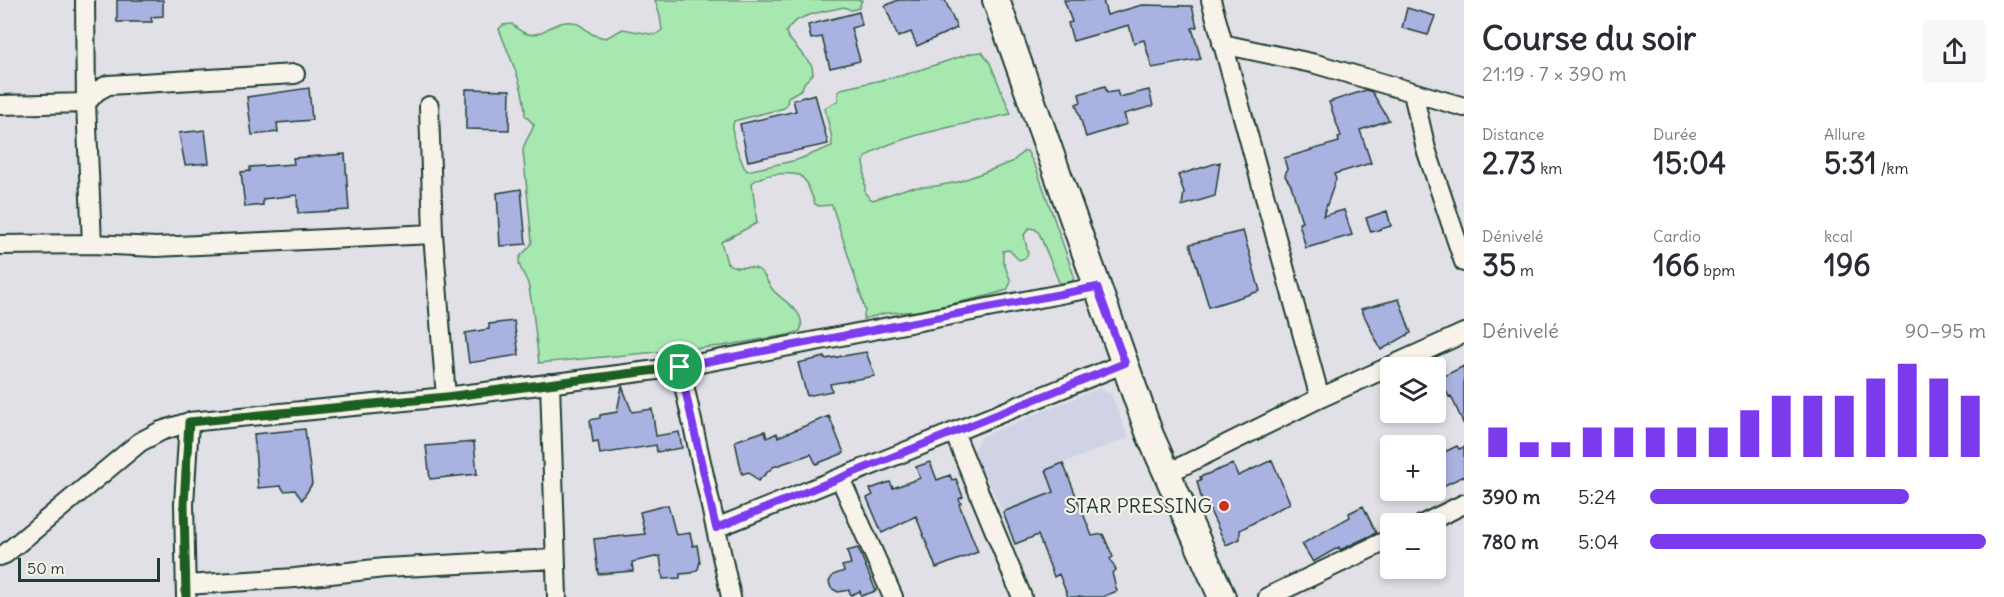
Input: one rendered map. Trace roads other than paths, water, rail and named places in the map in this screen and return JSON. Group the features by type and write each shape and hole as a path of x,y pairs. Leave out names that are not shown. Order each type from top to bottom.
{"main road":[{"path":"996,0 1150,435 1218,596"}],"street":[{"path":"85,0 86,103 92,244"},
{"path":"1211,0 1320,398"},
{"path":"1222,44 1316,64 1464,107"},
{"path":"0,105 86,103 97,91 108,85 295,74"},
{"path":"1413,93 1426,149 1464,262"},
{"path":"429,106 433,234 446,397"},
{"path":"0,245 92,244 156,247 433,234"},
{"path":"0,556 140,442 161,430 189,422 446,397 680,367 1097,287"},
{"path":"1166,474 1320,398 1464,333"},
{"path":"716,528 1125,363"},
{"path":"680,367 731,597"},
{"path":"550,383 557,597"},
{"path":"189,422 184,504 186,591 384,568 555,559"},
{"path":"954,432 1022,597"},
{"path":"840,477 893,597"},
{"path":"1446,513 1464,504"},
{"path":"1268,597 1380,543"}],"place":[{"name":"STAR PRESSING","path":"1224,506"}]}
